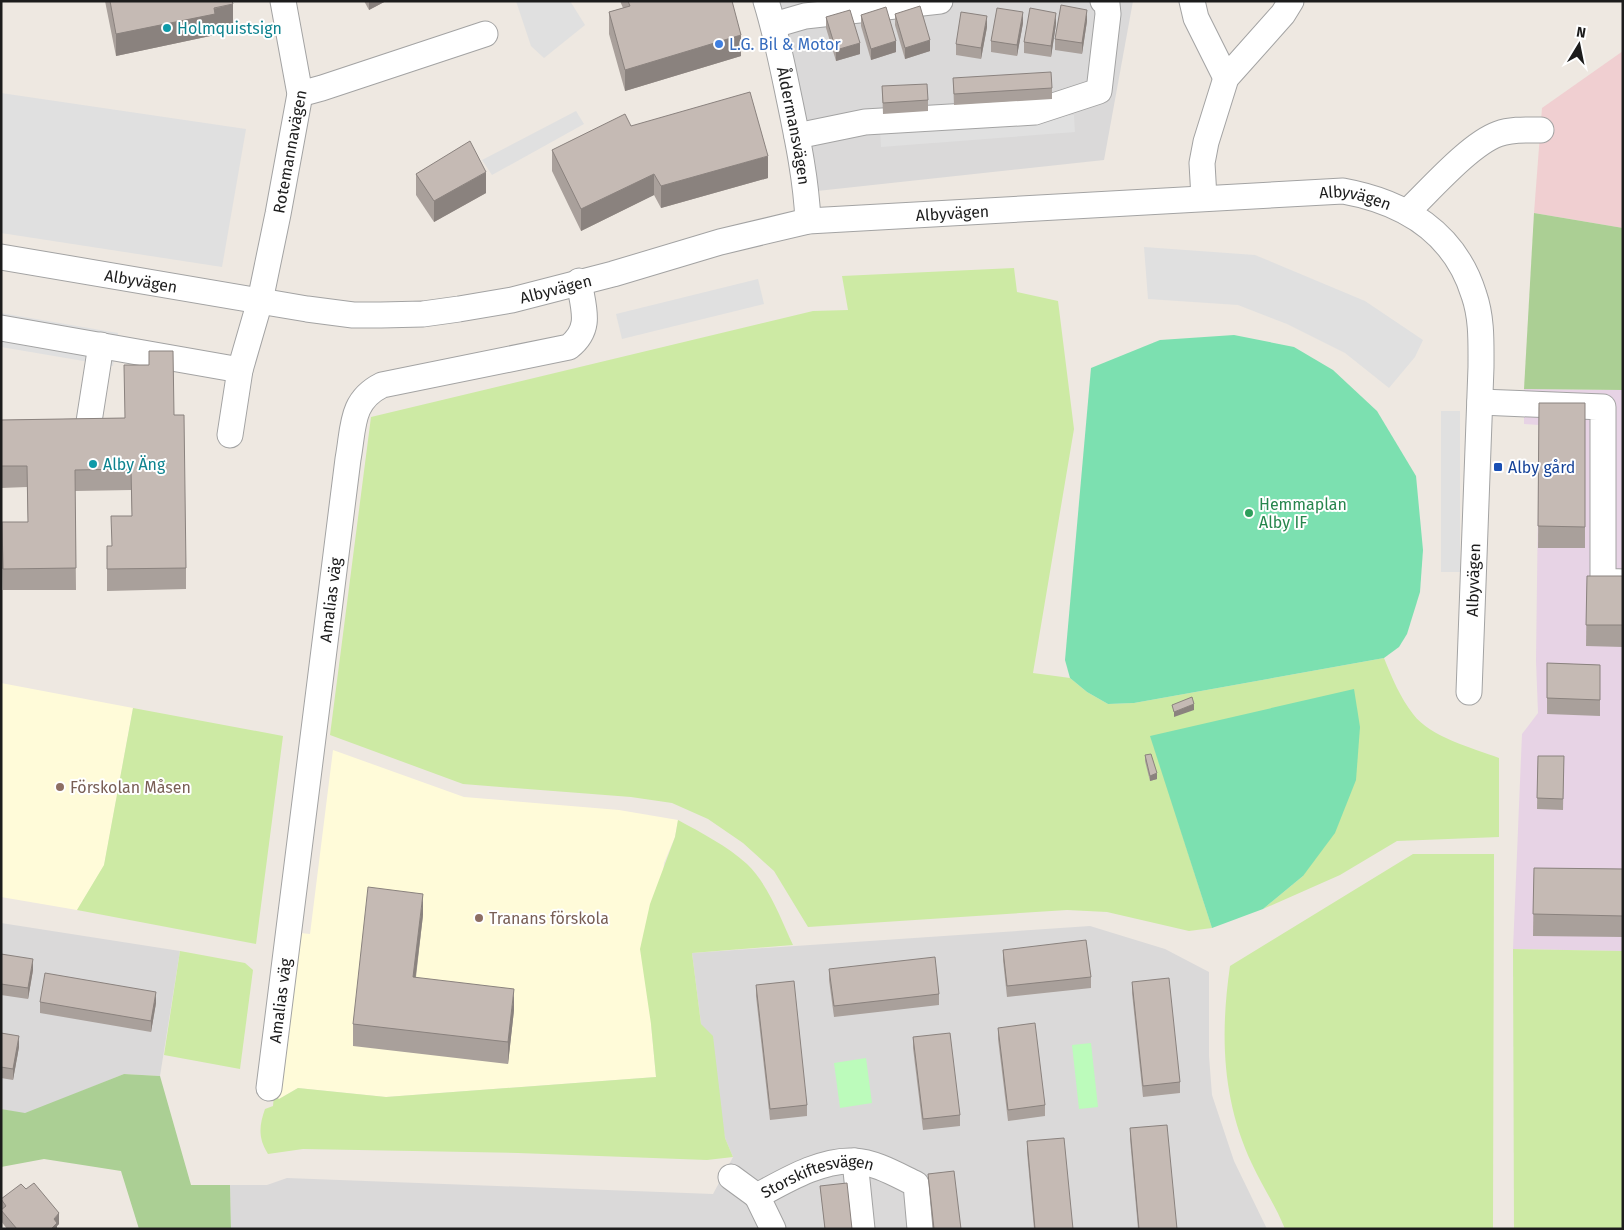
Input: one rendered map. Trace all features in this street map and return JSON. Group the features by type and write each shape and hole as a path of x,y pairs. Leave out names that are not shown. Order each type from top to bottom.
{"street":[{"name":"Rotemannavägen","path":"230,435 240,370 260,302 300,94 283,1"},
{"name":"Åldermansvägen","path":"766,1 774,25 797,136 807,196 808,222"},
{"path":"774,25 804,16 940,1"},
{"path":"797,136 865,122 1035,112 1099,91 1108,14 1107,4 1103,1"},
{"path":"1192,1 1196,18 1226,78"},
{"path":"1204,198 1202,163 1206,142 1226,78 1283,14 1291,1"},
{"path":"300,94 485,34"},
{"path":"1407,212 1482,143 1497,134 1516,130 1541,130"},
{"name":"Albyvägen","path":"1,257 260,302 353,315 423,314 512,300 578,281 613,274 720,242 808,222 1343,191 1365,195 1407,212 1432,228 1450,247 1474,294 1480,324 1480,402 1469,692"},
{"name":"Amalias väg","path":"269,1088 346,469 356,410 368,392 382,385 570,347 579,340 586,326 578,281"},
{"path":"1,328 240,370"},
{"path":"88,428 101,345"},
{"path":"1480,402 1604,407 1603,581 1623,582"},
{"path":"855,1161 862,1229"},
{"name":"Storskiftesvägen","path":"773,1229 757,1196 824,1164 855,1161 885,1170 916,1184 920,1229"},
{"path":"731,1177 757,1196"}],"shaded area":[{"path":"516,1 570,1 585,25 544,58 531,46"},
{"path":"774,1 1133,1 1104,160 808,192"},
{"path":"1623,51 1623,228 1534,213 1542,108"},
{"path":"1,93 246,129 222,267 1,233"},
{"path":"576,111 584,124 492,175 482,160"},
{"path":"1074,115 1075,132 881,147 880,131"},
{"path":"1144,247 1255,255 1365,301 1423,340 1415,357 1389,388 1345,353 1287,324 1238,305 1148,299"},
{"path":"758,279 764,304 622,339 616,314"},
{"path":"1,313 118,333 113,366 1,347"},
{"path":"1524,389 1623,390 1623,951 1513,949 1522,734 1538,713 1536,661 1539,425 1524,424"},
{"path":"1441,411 1460,411 1460,572 1441,572"},
{"name":"Förskolan Måsen","path":"1,683 133,708 104,866 77,910 1,897"},
{"name":"Tranans förskola","path":"333,750 464,797 619,810 678,820 675,837 664,863 651,1024 656,1077 386,1097 298,1088 279,1099 274,1095 291,932 310,934"},
{"path":"1,923 180,951 160,1076 124,1074 25,1114 1,1109"},
{"path":"1090,926 1165,949 1209,972 1209,1056 1212,1095 1234,1161 1267,1229 231,1229 230,1185 267,1185 287,1178 713,1194 733,1157 725,1138 701,1024 692,953"}],"green space":[{"path":"1534,213 1623,228 1623,390 1524,389"},
{"path":"1014,268 1017,292 1058,301 1074,429 1033,673 1070,678 1087,692 1108,704 1134,703 1384,658 1408,708 1421,722 1453,741 1499,758 1499,837 1397,841 1340,875 1263,909 1303,876 1151,736 1212,928 1189,931 1107,912 1067,910 808,927 774,871 743,843 708,819 672,803 631,797 463,784 330,735 371,417 813,311 848,310 842,276"},
{"name":"Hemmaplan Alby IF","path":"1234,335 1294,347 1333,370 1377,411 1416,476 1423,550 1420,592 1407,634 1399,647 1384,658 1134,703 1108,704 1087,692 1070,678 1065,660 1091,368 1160,340"},
{"path":"1354,689 1360,727 1356,780 1335,833 1303,876 1263,909 1212,928 1150,736"},
{"path":"133,708 283,736 256,944 77,910 104,865"},
{"path":"678,820 723,846 739,857 755,872 773,902 793,945 692,953 701,1024 713,1036 725,1138 733,1157 707,1160 518,1153 303,1149 268,1154 262,1143 260,1132 265,1109 273,1106 274,1095 279,1099 298,1088 386,1097 656,1077 651,1024 640,949 650,904 675,837"},
{"path":"1413,854 1494,854 1493,1229 1285,1229 1256,1172 1234,1116 1226,1067 1225,1042 1225,1017 1230,966"},
{"path":"1513,949 1623,951 1623,1229 1514,1229"},
{"path":"180,951 245,963 253,970 240,1069 164,1055"},
{"path":"1091,1043 1098,1107 1079,1109 1072,1045"},
{"path":"866,1058 872,1103 840,1108 834,1063"},
{"path":"124,1074 160,1076 191,1185 230,1185 231,1229 139,1229 121,1171 44,1159 1,1167 1,1109 25,1113"}],"building":[{"path":"110,1 232,1 233,4 214,8 215,14 116,34"},
{"path":"628,1 732,1 741,35 625,70 609,12 630,6"},
{"path":"1061,5 1087,10 1082,43 1055,39"},
{"path":"920,6 930,40 905,48 895,14"},
{"path":"886,7 896,41 871,49 861,15"},
{"path":"997,8 1023,12 1017,45 991,41"},
{"path":"1030,8 1056,13 1051,46 1024,42"},
{"path":"850,10 860,43 836,50 826,17"},
{"path":"961,12 987,16 981,48 956,44"},
{"path":"1051,72 1052,88 954,94 953,78"},
{"path":"927,84 928,100 883,103 882,86"},
{"path":"750,92 768,156 661,186 654,174 581,209 552,150 625,114 631,126"},
{"path":"470,141 486,172 434,201 416,174"},
{"name":"Alby Äng","path":"149,351 173,351 174,415 184,415 186,568 107,569 107,546 112,546 111,516 132,516 131,469 75,470 76,568 3,569 2,522 28,522 27,466 1,466 1,420 125,418 124,365 149,365"},
{"path":"1539,403 1585,403 1585,527 1538,526"},
{"path":"1587,576 1623,576 1623,625 1586,625"},
{"path":"1547,663 1600,665 1600,700 1547,698"},
{"path":"1192,697 1194,704 1174,712 1172,705"},
{"path":"1151,754 1157,773 1150,776 1145,755"},
{"path":"1538,756 1564,756 1563,799 1537,798"},
{"path":"1534,868 1623,869 1623,916 1533,914"},
{"path":"368,887 423,894 413,977 514,989 508,1042 353,1024"},
{"path":"1086,940 1091,977 1007,986 1003,950"},
{"path":"1,954 33,959 28,988 1,984"},
{"path":"935,957 939,994 834,1006 829,969"},
{"path":"45,973 156,992 151,1021 40,1002"},
{"path":"1169,978 1180,1082 1143,1086 1132,982"},
{"path":"794,981 807,1105 770,1109 756,985"},
{"path":"1035,1023 1045,1105 1008,1110 998,1028"},
{"path":"1,1033 19,1036 13,1069 1,1067"},
{"path":"950,1033 960,1115 923,1119 913,1037"},
{"path":"1167,1125 1177,1229 1139,1229 1130,1128"},
{"path":"1064,1138 1073,1229 1035,1229 1027,1141"},
{"path":"954,1171 961,1229 934,1229 928,1174"},
{"path":"34,1183 59,1213 54,1219 57,1223 51,1229 17,1229 1,1210 6,1206 1,1199 21,1184 26,1189"},
{"path":"847,1183 852,1229 825,1229 820,1186"}],"place":[{"name":"Holmquistsign","path":"167,28"},
{"name":"L.G. Bil & Motor","path":"719,44"},
{"name":"Alby Äng","path":"93,464"},
{"name":"Alby gård","path":"1498,467"},
{"name":"Hemmaplan Alby IF","path":"1249,513"},
{"name":"Förskolan Måsen","path":"60,787"},
{"name":"Tranans förskola","path":"479,918"}]}
